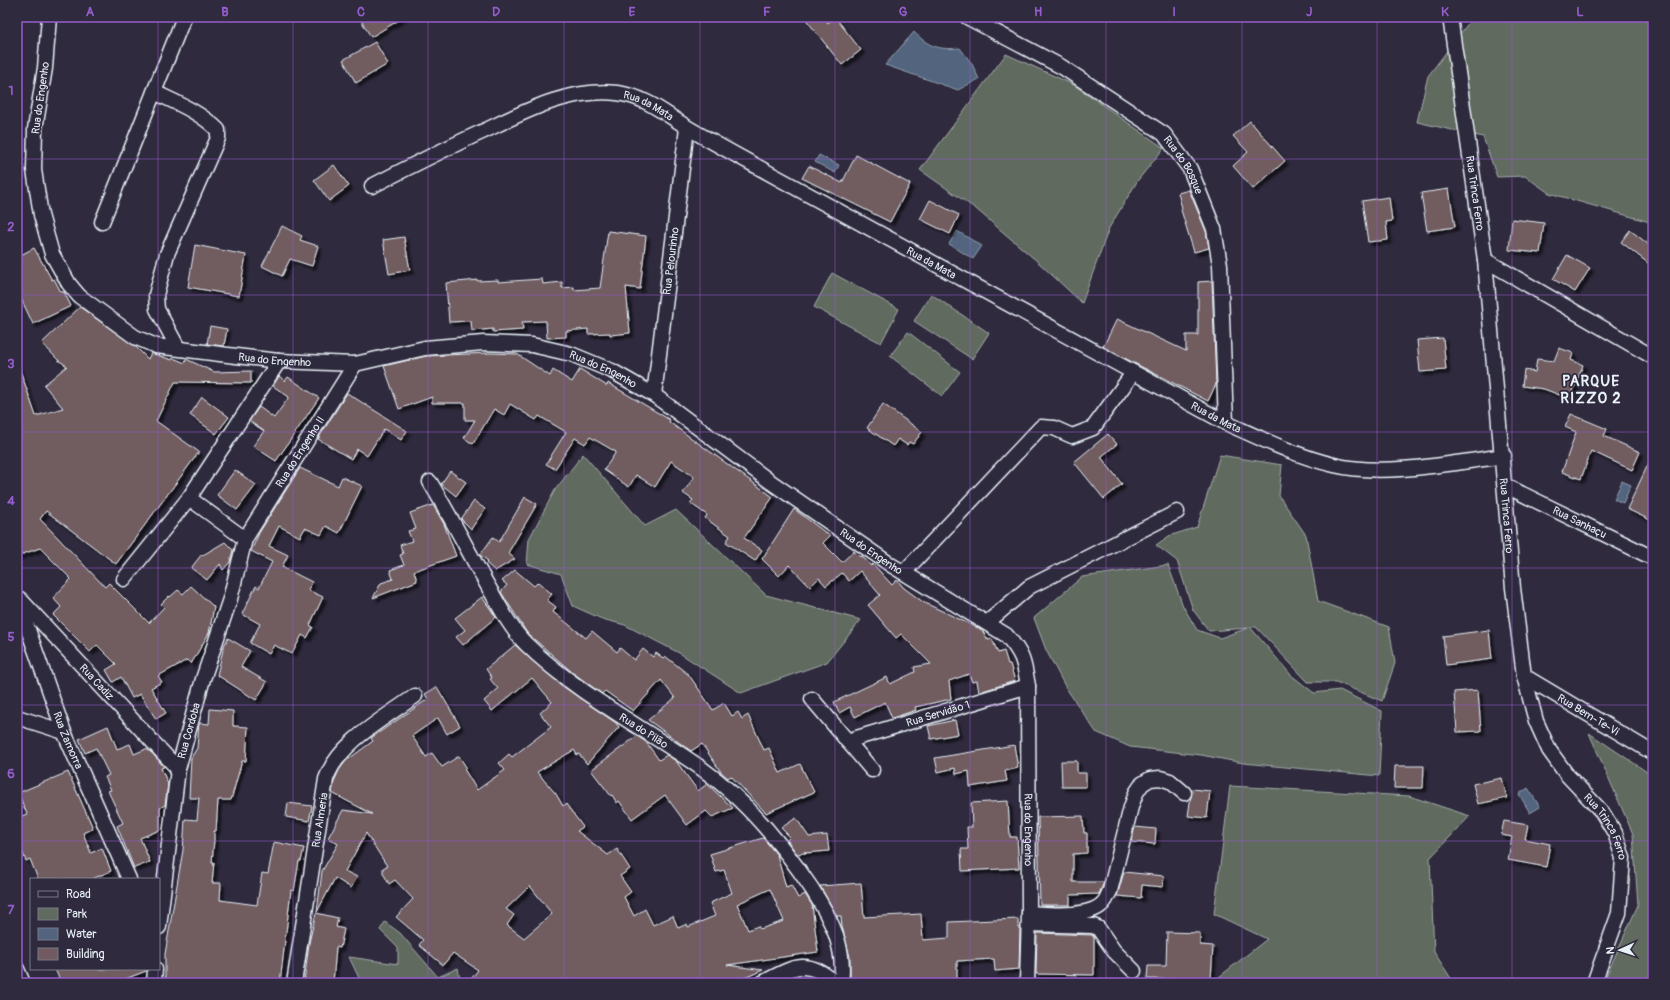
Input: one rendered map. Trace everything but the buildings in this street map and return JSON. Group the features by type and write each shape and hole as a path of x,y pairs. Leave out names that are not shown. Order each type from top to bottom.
{"street":[{"name":"Rua do Engenho","path":"49,17 45,68 35,129 34,170 41,215 52,254 69,284 79,296 145,342 178,348 279,361 355,364 425,348 483,343 532,345 572,354 612,371 654,395 768,480 904,572 988,622 1006,635 1018,648 1024,661 1028,686 1029,918 1027,983"},
{"path":"102,222 184,17"},
{"name":"Rua do Bosque","path":"967,17 1062,67 1164,134 1190,169 1214,229 1220,265 1226,423"},
{"name":"Rua Trinca Ferro","path":"1450,17 1486,260 1504,456 1514,588 1524,676 1536,721 1549,750 1567,775 1602,812 1615,833 1623,858 1619,913 1594,983"},
{"path":"154,92 206,118 218,130 218,138 167,254 156,295 157,309 178,348"},
{"name":"Rua da Mata","path":"372,186 528,111 557,99 588,93 618,93 640,99 662,110 687,128 1226,423 1290,452 1335,466 1383,470 1504,456"},
{"name":"Rua Pelourinho","path":"654,395 687,128"},
{"path":"1486,260 1653,357"},
{"path":"124,579 189,498 279,361"},
{"name":"Rua do Engenho II","path":"245,540 355,364"},
{"path":"904,572 1041,427 1054,428 1072,436 1093,428 1133,372"},
{"name":"Rua do Pilão","path":"430,482 500,607 525,642 555,671 702,769 737,797 765,827 802,875 821,904 838,939 842,954 843,968 841,983"},
{"name":"Rua Sanhaçu","path":"1506,486 1653,558"},
{"path":"189,498 245,540"},
{"path":"988,622 1029,588 1178,512"},
{"name":"Rua Cordoba","path":"160,919 178,769 203,679 230,599 245,540"},
{"name":"Rua Cadiz","path":"17,596 178,769"},
{"name":"Rua Zamorra","path":"17,596 64,732 129,878"},
{"name":"Rua Bem-Te-Vi","path":"1524,676 1653,753"},
{"name":"Rua Servidão 1","path":"847,741 1028,686"},
{"name":"Rua Almeria","path":"294,983 326,779 330,767 339,754 355,740 415,696"},
{"path":"812,699 872,770"},
{"path":"17,717 64,732"},
{"path":"1029,918 1081,913 1094,910 1104,902 1110,891 1131,807 1136,793 1142,784 1150,779 1160,778 1170,781 1184,793"},
{"path":"1029,918 1093,926 1098,928 1114,951 1134,971"},
{"path":"762,983 798,967 810,967 823,972 835,983"},
{"path":"17,970 23,983"},
{"path":"154,983 155,970"}],"green space":[{"path":"1473,17 1653,17 1653,223 1549,193 1525,176 1497,177 1483,137 1417,122 1428,76"},
{"path":"1006,54 1074,85 1164,148 1138,180 1109,228 1082,303 1038,262 976,209 920,170"},
{"path":"832,273 899,309 881,343 814,307"},
{"path":"931,294 989,333 972,359 914,321"},
{"path":"908,332 960,372 942,396 890,356"},
{"path":"583,454 645,526 676,510 766,595 861,620 827,662 741,693 681,654 625,625 602,619 573,606 561,574 527,564 529,539 555,490"},
{"path":"1220,455 1282,465 1279,496 1306,535 1318,601 1389,627 1395,663 1382,701 1336,682 1308,682 1256,627 1250,627 1291,675 1314,693 1340,690 1382,711 1379,776 1243,763 1201,755 1130,747 1096,732 1066,688 1046,650 1034,618 1082,577 1168,565 1183,606 1197,630 1220,638 1248,628 1209,631 1193,610 1177,561 1156,545 1169,536 1197,527"},
{"path":"1589,733 1653,776 1653,983 1603,983 1638,905 1633,834"},
{"path":"1230,786 1409,796 1470,816 1430,858 1434,952 1454,983 1219,983 1219,977 1267,939 1214,914"},
{"path":"385,922 400,933 438,977 458,968 460,980 458,983 355,983 359,978 349,957 398,964 398,948 380,930"}],"water":[{"path":"914,32 925,41 940,48 960,48 972,64 979,79 958,90 885,65"},
{"path":"819,155 839,165 835,173 815,162"},
{"path":"957,231 982,246 973,259 949,244"},
{"path":"1622,481 1631,485 1623,503 1614,499"},
{"path":"1528,788 1540,807 1530,813 1519,794"}],"district":[{"name":"PARQUE RIZZO 2","path":"1591,390"}]}
